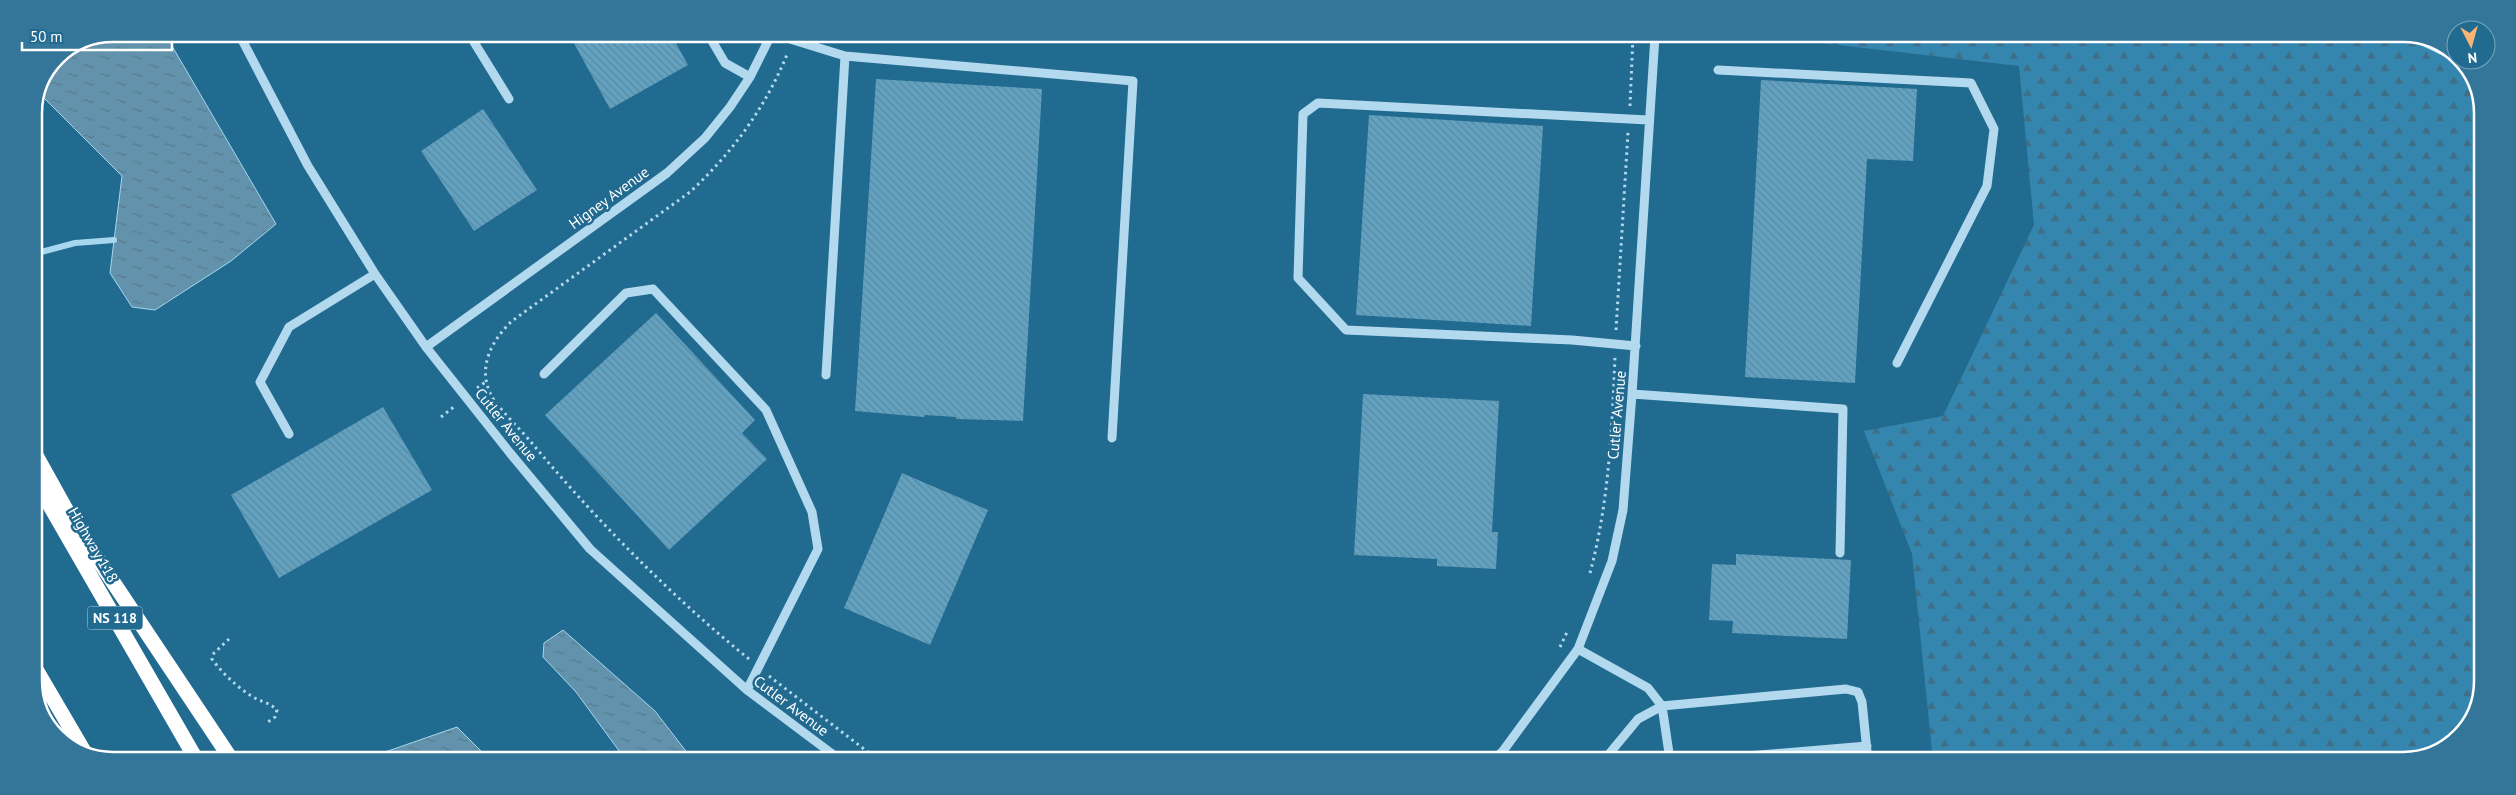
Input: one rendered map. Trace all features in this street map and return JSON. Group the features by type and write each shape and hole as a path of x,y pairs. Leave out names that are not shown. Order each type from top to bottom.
{"highway":[{"path":"43,467 73,522 226,752"},
{"name":"Highway 118","path":"43,493 192,752"},
{"path":"43,682 79,743"}],"street":[{"name":"Cutler Avenue","path":"244,43 308,166 375,274 426,347 590,549 747,690 830,752"},
{"path":"475,43 509,99"},
{"path":"713,43 725,63 750,77"},
{"name":"Higney Avenue","path":"426,347 667,173 705,138 730,107 750,77 767,43"},
{"path":"799,43 845,56 1133,81 1112,438"},
{"name":"Cutler Avenue","path":"1502,752 1578,649 1612,561 1623,510 1645,214 1648,120 1654,43"},
{"path":"826,375 845,56"},
{"path":"1718,70 1971,83 1994,129 1986,186 1897,362"},
{"path":"1636,346 1572,340 1346,330 1298,278 1303,114 1318,103 1648,120"},
{"path":"289,434 260,382 289,327 375,274"},
{"path":"544,374 626,293 653,289 766,410 812,512 818,549 747,690"},
{"path":"1632,394 1843,409 1840,553"},
{"path":"1578,649 1648,688 1662,706 1669,752"},
{"path":"1611,752 1638,719 1662,706 1846,688 1858,692 1862,702 1867,752"},
{"path":"1795,752 1867,746"}],"path":[{"path":"755,665 645,566 564,481 491,396 486,373 491,345 512,321 690,192 716,168 758,115 778,79 791,43"},
{"path":"1588,580 1598,542 1606,496 1633,43"},
{"path":"1558,650 1570,627"},
{"path":"229,639 214,653 212,659 222,673 254,698 269,703 277,710 275,717 265,724"},
{"path":"762,670 868,752"},
{"path":"1481,752 1485,748"}],"green space":[{"path":"1820,43 2412,43 2430,48 2446,57 2446,70 2458,70 2468,86 2473,109 2474,682 2471,700 2462,721 2446,738 2425,749 2412,752 1932,752 1912,554 1864,431 1943,416 2034,225 2019,66"}],"water":[{"path":"114,43 170,43 276,224 231,261 155,310 132,307 110,273 122,176 44,98 48,86 54,74 63,63 74,54 86,48"},
{"path":"563,630 655,711 687,752 620,752 576,692 543,657 544,643"},
{"path":"457,727 482,752 385,752"}],"building":[{"path":"574,43 676,43 688,65 610,109"},
{"path":"876,79 1042,89 1023,421 956,419 956,417 925,415 924,417 855,411"},
{"path":"1761,80 1917,89 1913,161 1867,159 1855,383 1745,377"},
{"path":"483,109 537,190 474,231 421,151"},
{"path":"1369,115 1543,126 1531,326 1356,315"},
{"path":"656,313 755,420 742,433 767,459 669,550 545,415"},
{"path":"1363,394 1499,401 1492,532 1498,532 1496,569 1437,566 1437,559 1354,555"},
{"path":"383,407 432,490 279,578 231,495"},
{"path":"902,473 988,510 930,645 844,608"},
{"path":"1736,554 1851,560 1847,639 1732,633 1733,621 1709,620 1712,564 1736,565"}],"waterway":[{"path":"42,252 75,243 114,240"}]}
